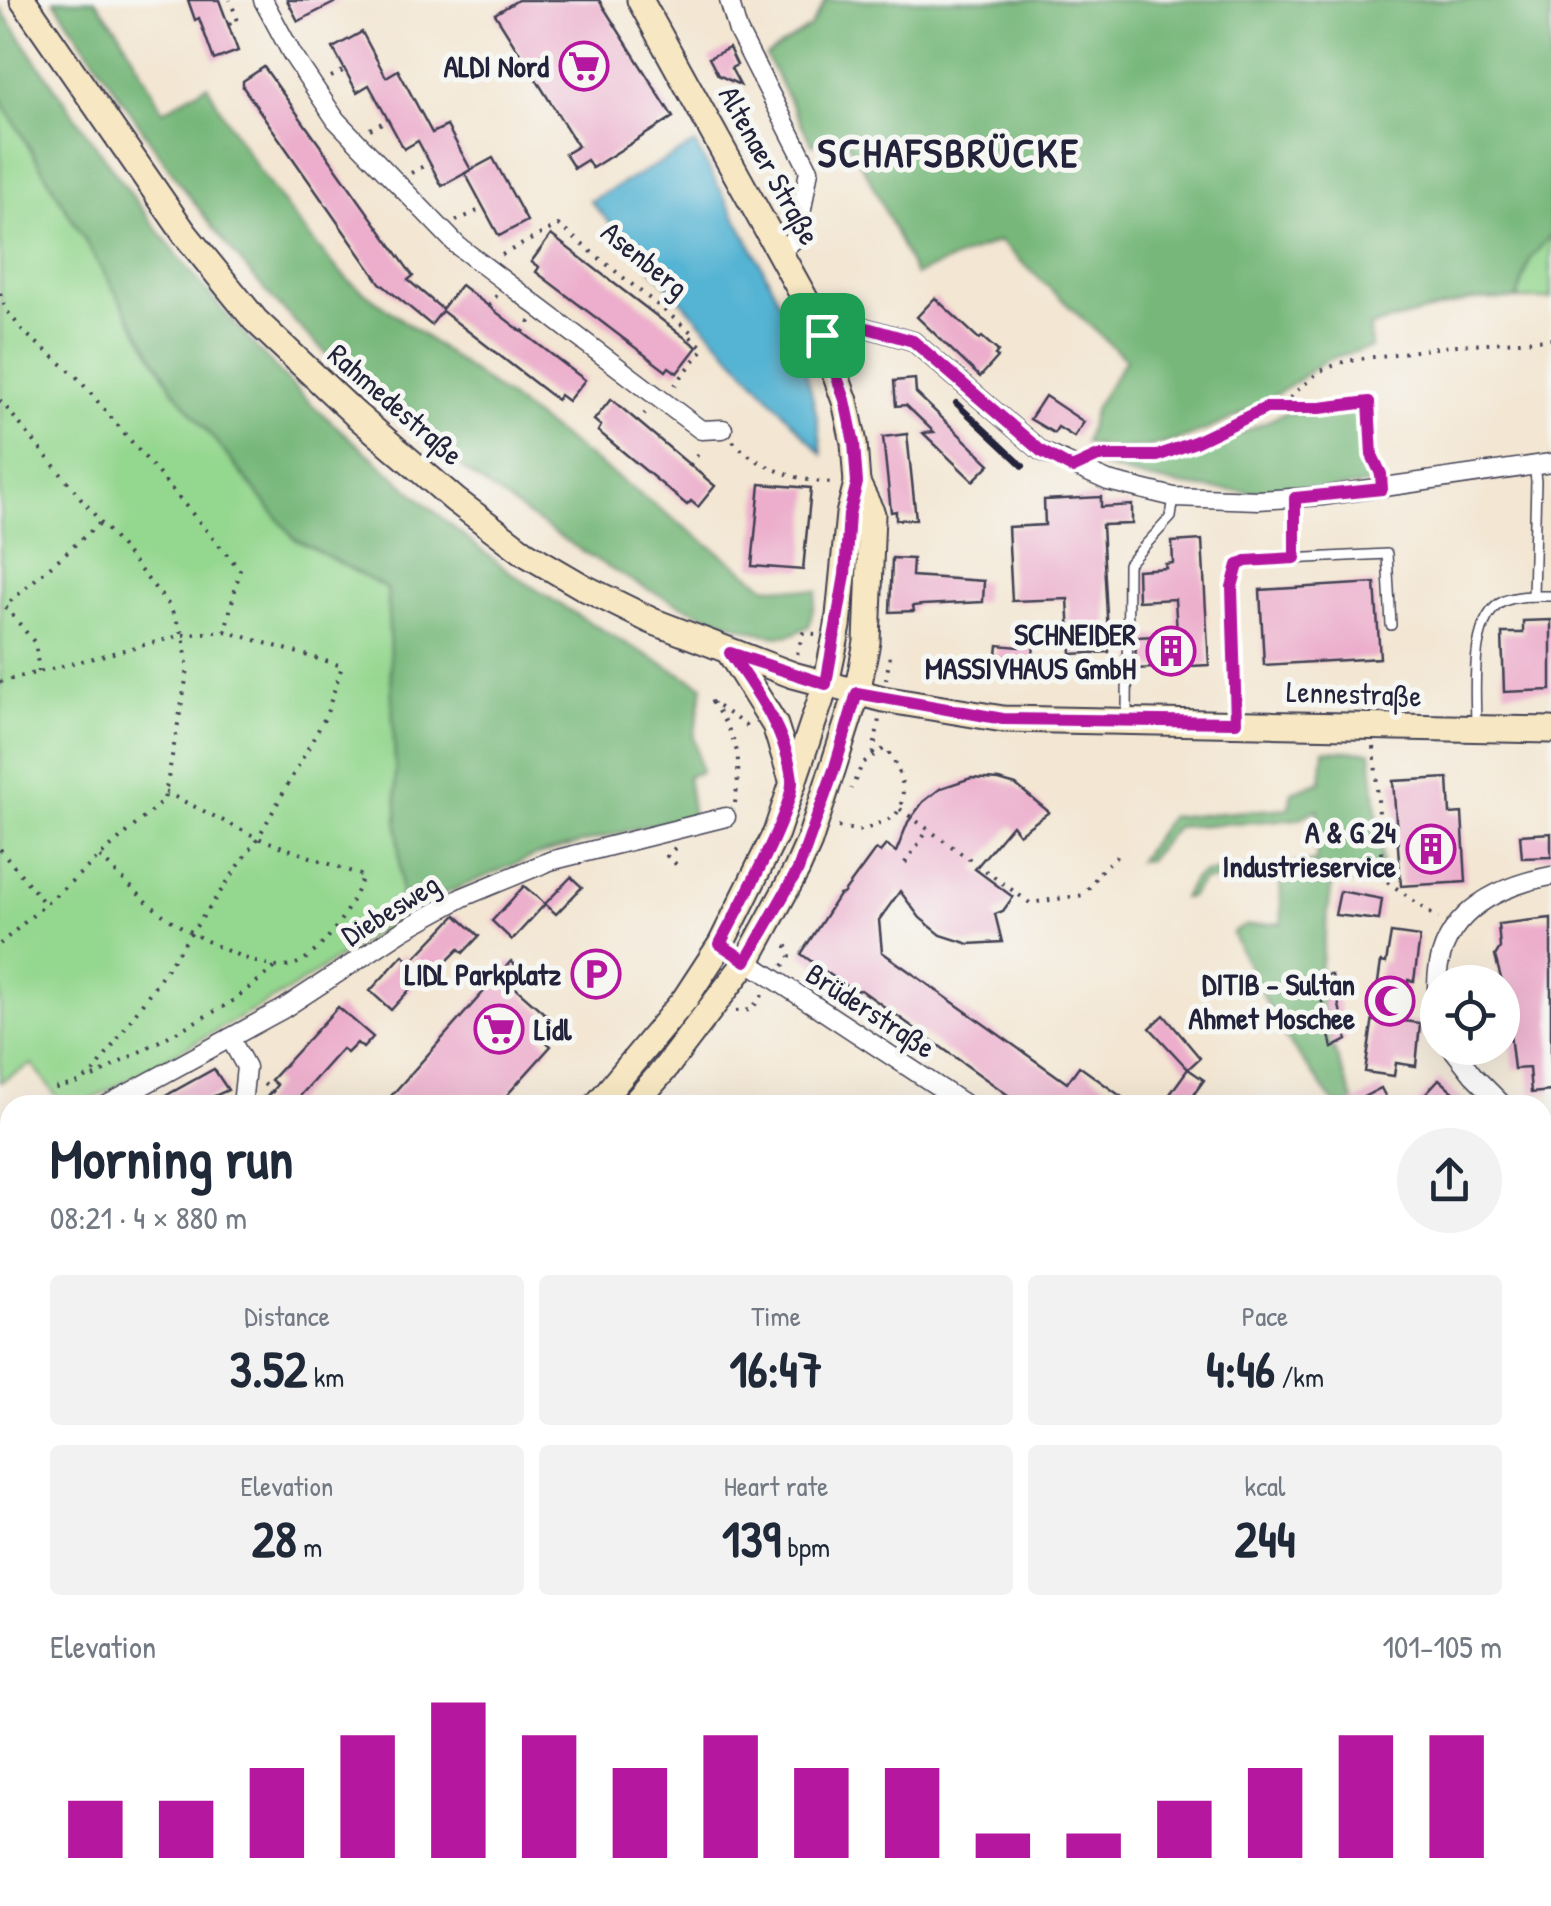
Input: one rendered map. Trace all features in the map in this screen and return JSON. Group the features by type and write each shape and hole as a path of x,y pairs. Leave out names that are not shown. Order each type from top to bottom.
{"main road":[{"name":"Rahmedestraße","path":"23,0 185,234 255,320 320,383 455,500 525,553 618,604 730,653 857,693"},
{"name":"Altenaer Straße","path":"605,1095 660,1032 720,944 776,832 826,684 845,575 849,514 857,483 845,400 822,335 781,250 640,0"},
{"name":"Altenaer Straße","path":"642,1095 746,961 798,870 835,767 867,642 872,514 857,483"},
{"path":"730,653 775,725 793,783"},
{"name":"Lennestraße","path":"857,693 1003,719 1551,730"},
{"path":"720,944 746,961"}],"street":[{"path":"263,0 292,54 336,120 440,228 483,266 701,430 723,429"},
{"path":"729,0 738,30 809,170 797,237 781,250"},
{"path":"822,335 846,322 913,341 1041,451 1108,481 1174,498 1295,498 1542,465"},
{"name":"Diebesweg","path":"125,1095 330,980 405,929 500,880 550,861 726,817"},
{"path":"1440,965 1453,930 1486,896 1512,884 1551,876"},
{"name":"Brüderstraße","path":"746,961 951,1095"},
{"path":"230,1038 246,1067 243,1095"},
{"path":"1465,1065 1493,1095"}],"lane":[{"path":"1533,596 1536,481 1542,465"},
{"path":"1126,721 1128,564 1171,516 1174,498"},
{"path":"1295,498 1295,558"},
{"path":"1236,722 1233,574 1238,565 1246,561 1387,554 1392,625"},
{"path":"1476,729 1476,658 1490,614 1500,603 1551,596"}],"path":[{"path":"228,24 238,21 230,0"},
{"path":"440,228 484,208"},
{"name":"Asenberg","path":"483,266 558,225 691,332 688,335 704,348 662,400"},
{"path":"0,293 6,310 26,333 76,376 240,570 225,630"},
{"path":"1286,407 1292,395 1320,371 1346,361 1457,344 1551,339"},
{"path":"0,400 169,606 183,635 188,669 164,800 0,944"},
{"path":"1072,468 1098,456 1157,456 1266,408 1320,408 1369,402 1372,455 1381,474 1382,489"},
{"path":"723,429 741,450 776,469 822,482 857,483"},
{"path":"40,672 35,643 5,606 100,523"},
{"path":"0,682 183,635 225,630 342,666 326,716 258,838 88,1079"},
{"path":"726,817 734,814 736,738 712,702 754,730"},
{"path":"1373,727 1384,880 1453,930"},
{"path":"840,828 862,831 890,820 900,809 899,766 884,748"},
{"path":"100,857 160,914 227,951 286,967 310,956 335,928 363,876 258,838 166,792"},
{"path":"900,809 1030,903 1086,892 1117,856"},
{"path":"905,863 928,829"},
{"path":"0,849 45,904"},
{"path":"51,1089 88,1079 230,1002 276,966"},
{"path":"246,1077 267,1085 278,1095"}],"green space":[{"path":"54,0 95,0 121,34 163,111 207,85 272,188 349,281 765,586 817,591 809,626 789,635 766,634 702,614 650,590 529,516 395,416 303,331 243,265 186,192"},
{"path":"826,0 1550,0 1551,235 1530,259 1517,299 1472,300 1370,326 1371,348 1326,361 1267,400 1190,436 1136,448 1085,443 1095,407 1126,359 999,241 915,275 869,177 843,135 812,144 766,56 810,27"},
{"path":"0,8 180,259 304,397 444,520 513,574 703,686 694,737 701,772 687,776 693,817 537,855 402,915 387,589 294,538 173,389 0,98"},
{"path":"0,98 173,389 294,538 387,589 402,915 290,990 100,1095 55,1095 32,1064 0,1082"},
{"path":"1551,235 1551,299 1517,299 1530,259"},
{"path":"1361,410 1372,483 1308,491 1235,491 1163,482 1101,465 1162,458 1220,443 1283,414"},
{"path":"1324,750 1371,752 1384,879 1332,883 1318,984 1333,1047 1351,1095 1328,1095 1281,1032 1232,933 1245,926 1282,923 1280,876 1202,881 1190,897 1183,898 1193,879 1204,873 1316,862 1318,809 1298,819 1176,827 1147,861 1138,862 1169,817 1289,808 1292,792 1321,781"}],"water":[{"path":"695,144 756,255 792,331 816,412 822,454 590,201"}],"building":[{"path":"188,0 219,0 238,51 214,60"},
{"path":"287,0 340,0 298,21"},
{"name":"ALDI Nord","path":"518,0 599,0 673,117 592,168 587,160 574,168 565,154 578,146 495,14"},
{"path":"362,32 386,77 398,70 432,133 447,126 471,170 442,186 418,141 404,149 369,85 357,92 333,48"},
{"path":"729,48 737,65 731,68 740,85 718,75 709,58"},
{"path":"264,67 413,276 408,280 442,309 461,285 585,380 568,401 560,395 557,400 442,311 431,325 380,283 243,87 243,81"},
{"path":"493,158 527,221 499,236 465,173"},
{"path":"551,235 697,347 677,373 669,367 666,371 536,272 539,267 531,262"},
{"path":"935,298 979,339 982,337 998,351 998,357 980,377 917,317"},
{"path":"915,379 916,393 990,464 973,481 923,433 934,432 906,405 896,406 894,381"},
{"path":"1045,396 1084,422 1074,437 1058,427 1054,433 1030,419"},
{"path":"611,399 715,486 698,507 691,501 687,505 598,431 601,426 594,420"},
{"path":"907,434 916,519 896,520 896,511 891,512 883,437"},
{"path":"760,484 811,488 803,570 752,566"},
{"path":"1101,497 1101,507 1132,505 1132,524 1102,525 1109,652 1071,654 1068,599 1012,601 1008,527 1045,525 1044,500"},
{"path":"1202,540 1209,665 1135,669 1136,637 1177,635 1175,599 1138,601 1137,570 1166,568 1165,564 1173,563 1172,542"},
{"path":"892,558 913,559 912,576 984,581 983,602 922,605 913,606 914,611 890,612"},
{"path":"1375,583 1380,658 1264,665 1260,590"},
{"path":"1551,620 1551,690 1504,692 1502,633 1523,633 1523,621"},
{"path":"1021,630 1035,631 1032,668 996,663 998,645 1019,647"},
{"path":"971,778 999,780 1016,785 1049,812 1019,834 1012,825 975,869 1013,897 1003,911 995,914 1002,942 969,944 941,935 920,918 900,891 879,920 882,952 1067,1083 1079,1066 1119,1095 1008,1095 861,990 853,991 801,954 839,895 876,849 880,852 886,845 896,852 908,822 923,802 941,788"},
{"path":"1448,778 1450,814 1462,813 1466,882 1401,886 1393,781"},
{"path":"1551,833 1551,857 1522,858 1520,835"},
{"path":"571,877 582,887 556,914 545,904"},
{"path":"524,886 545,904 512,940 492,921"},
{"path":"1340,891 1382,899 1379,920 1335,915"},
{"path":"456,915 479,936 463,953 459,949 429,979 424,974 391,1010 370,991 403,955 411,962"},
{"path":"1551,918 1551,1091 1531,1093 1529,1068 1514,1069 1514,1065 1520,1065 1520,965 1497,965 1498,924"},
{"path":"1391,933 1420,937 1414,981 1408,980 1403,1021 1420,1023 1416,1066 1396,1063 1394,1076 1365,1072 1381,962 1386,963"},
{"name":"Lidl","path":"511,961 522,972 511,984 553,1021 540,1036 551,1046 507,1095 392,1095"},
{"path":"1319,975 1332,975 1347,1040 1332,1048 1318,984"},
{"path":"338,1007 373,1037 363,1048 357,1043 347,1053 342,1049 301,1095 268,1095 277,1085 271,1080"},
{"path":"1164,1015 1200,1058 1188,1069 1150,1028"},
{"path":"214,1069 228,1090 217,1095 167,1095"},
{"path":"1188,1069 1204,1080 1193,1095 1169,1095"},
{"path":"1439,1079 1457,1095 1424,1095"}],"railway":[{"path":"956,403 1023,466"}],"place":[{"name":"ALDI Nord","path":"584,66"},
{"name":"SCHNEIDER MASSIVHAUS GmbH","path":"1171,651"},
{"name":"A & G 24 Industrieservice","path":"1431,849"},
{"name":"LIDL Parkplatz","path":"596,974"},
{"name":"DITIB - Sultan Ahmet Moschee","path":"1390,1001"},
{"name":"Lidl","path":"499,1029"}],"district":[{"name":"SCHAFSBRÜCKE","path":"949,152"}],"route":[{"path":"846,322 913,341 1041,451 1072,468 1098,456 1157,456 1266,408 1320,408 1369,402 1372,455 1381,474 1382,489 1295,498 1295,558 1238,565 1232,587 1236,722 1003,719 857,693 798,870 746,961 720,944 776,832 793,783 775,725 730,653 826,684 845,575 849,514 857,483 845,400 822,335 846,322"}]}
